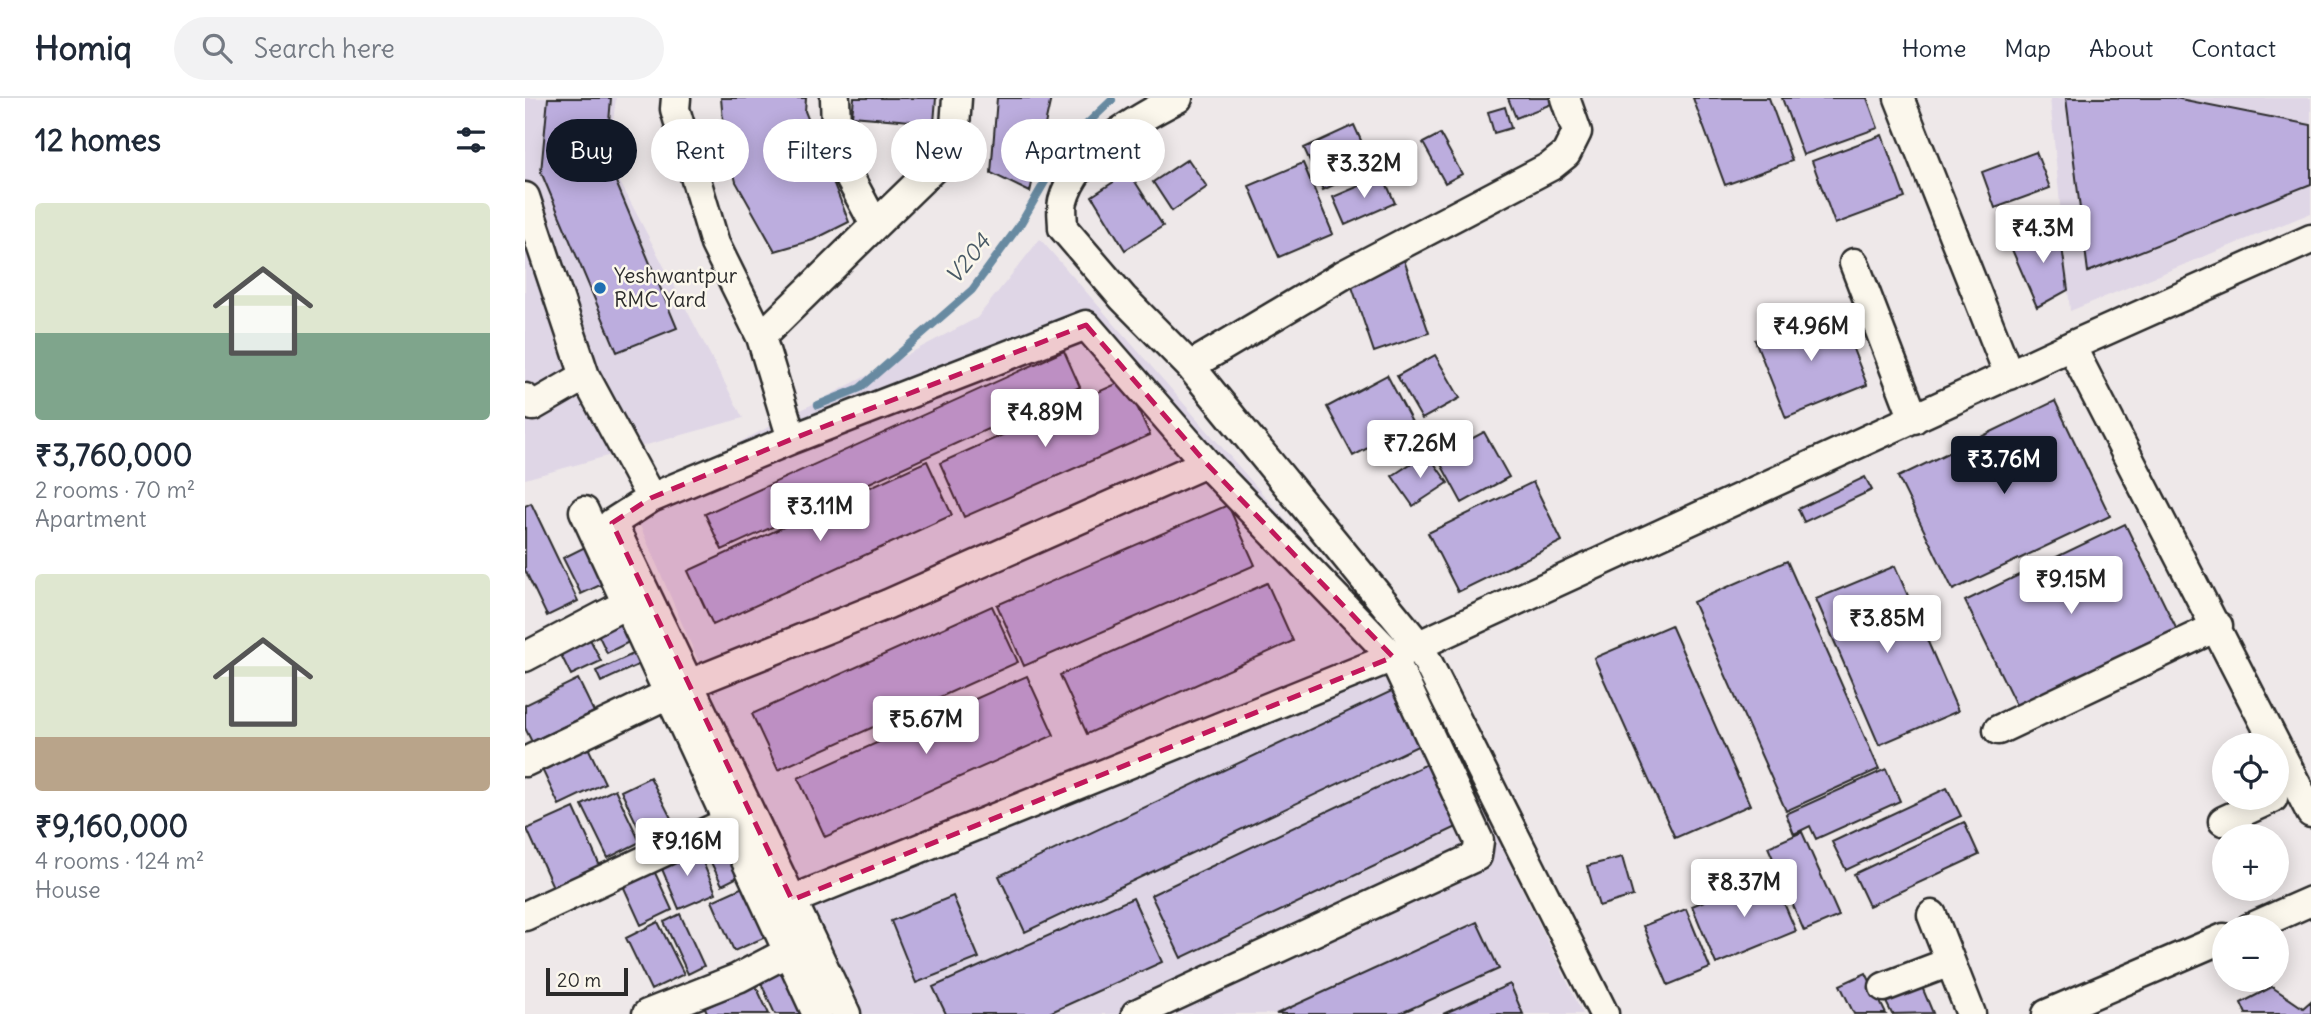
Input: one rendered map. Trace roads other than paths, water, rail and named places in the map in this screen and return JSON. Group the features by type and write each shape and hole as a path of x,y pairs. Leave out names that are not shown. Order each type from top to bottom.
{"street":[{"path":"676,98 675,110 715,244 761,337 792,439"},
{"path":"835,98 837,154 875,226"},
{"path":"761,337 940,162 954,141 957,98"},
{"path":"1178,98 1134,120 1105,144 1074,177 1063,201 1063,228 1123,298 1190,366 1420,647 1604,1014"},
{"path":"1190,366 1343,275 1551,166 1566,154 1577,132 1565,98"},
{"path":"1899,98 2009,375"},
{"path":"525,197 585,376 651,498"},
{"path":"792,900 1420,647 2071,346 2311,239"},
{"path":"1854,263 1915,419"},
{"path":"817,1014 728,822 612,523 651,498 792,439 1086,325 1206,463 1393,657 1479,841 1477,856 1136,1014"},
{"path":"2071,346 2217,626 2259,733"},
{"path":"528,406 585,376"},
{"path":"525,762 678,689 888,604 1206,463"},
{"path":"584,510 626,604 678,689 792,900 846,1014"},
{"path":"525,657 626,604"},
{"path":"1998,730 2217,626"},
{"path":"2289,798 2311,813"},
{"path":"2223,821 2247,810"},
{"path":"525,916 728,822"},
{"path":"2279,915 2311,901"},
{"path":"1932,915 1971,1014"},
{"path":"2047,1014 2212,943"},
{"path":"647,1014 738,978 788,952"},
{"path":"1884,987 1950,962"}],"waterway":[{"name":"V204","path":"818,405 860,388 972,290 1021,223 1068,142 1112,100"}],"place":[{"name":"Yeshwantpur RMC Yard","path":"600,288"}]}
